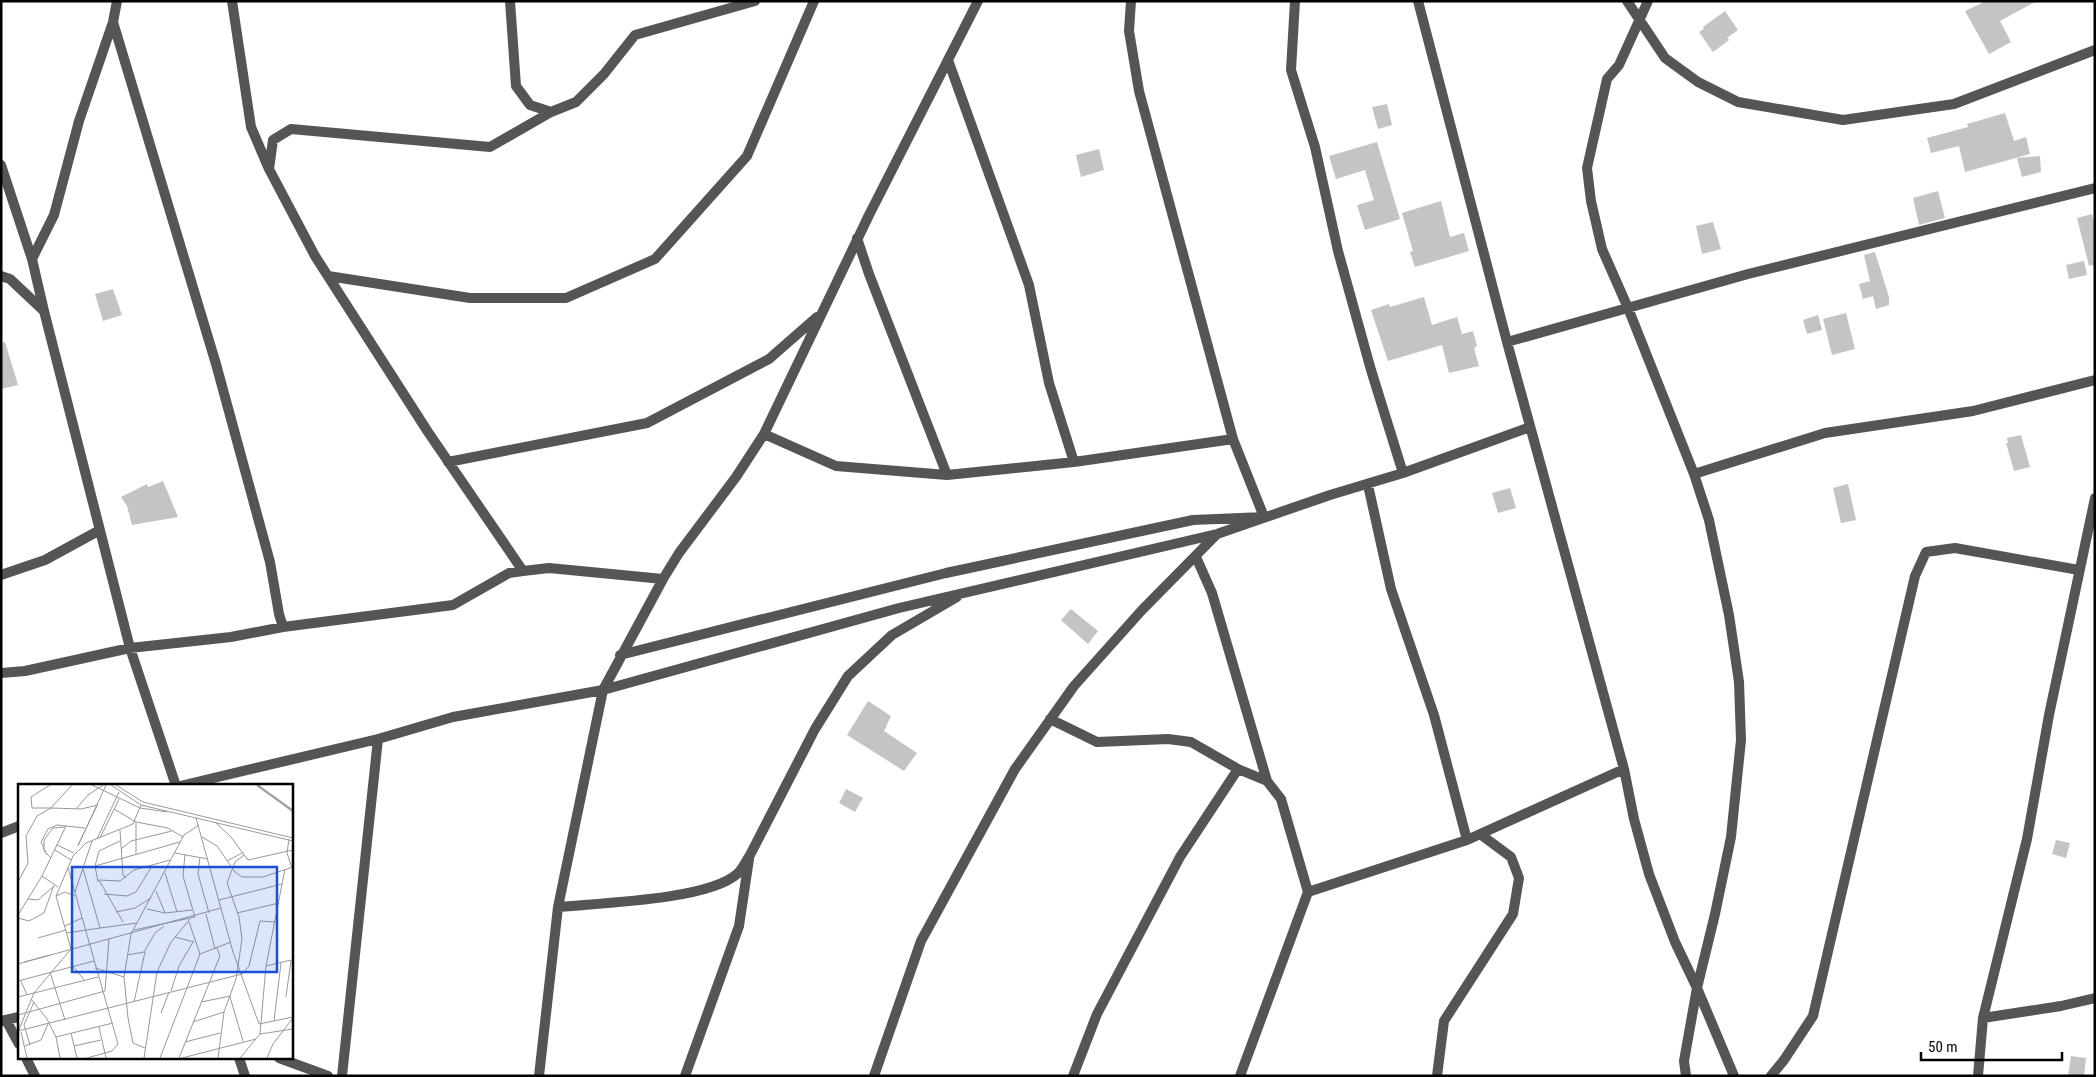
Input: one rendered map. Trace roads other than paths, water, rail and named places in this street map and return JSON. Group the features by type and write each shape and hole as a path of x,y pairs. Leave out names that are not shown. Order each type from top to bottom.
{"street":[{"path":"32,259 54,215 79,121 113,22 117,1"},
{"path":"232,1 251,127 269,169 315,256 448,462 523,571"},
{"path":"510,1 516,86 530,105 552,112"},
{"path":"269,169 273,140 291,129 490,146 552,112 576,102 604,74 634,34 755,1"},
{"path":"328,276 470,298 566,298 655,258 747,156 814,1"},
{"path":"539,1076 558,907 603,690 620,655 679,553 736,477 764,434 857,238 978,1"},
{"path":"1131,1 1130,31 1139,91 1233,439 1264,517"},
{"path":"1295,1 1291,70 1315,148 1338,251 1371,370 1403,473"},
{"path":"1418,1 1506,342 1624,769 1648,874 1674,942 1697,988 1734,1076"},
{"path":"1627,1 1665,58 1698,82 1738,102 1843,120 1954,104 2095,50"},
{"path":"1648,1 1619,64 1607,79 1587,168 1591,201 1602,250 1628,308 1694,474 1709,520 1729,614 1739,682 1741,740 1730,837 1715,914 1697,988 1684,1061 1686,1076"},
{"path":"113,22 216,364 270,562 279,614 284,627"},
{"path":"948,60 1029,285 1049,383 1074,462"},
{"path":"1,165 32,259 130,648 175,784"},
{"path":"1506,342 1748,274 2095,188"},
{"path":"857,238 869,274 947,475"},
{"path":"1,276 10,278 44,311"},
{"path":"448,462 647,423 769,359 820,314"},
{"path":"1694,474 1825,433 1973,411 2095,380"},
{"path":"188,784 378,739 453,717 603,690 741,650 968,591 1216,534 1368,485 1530,427"},
{"path":"764,434 836,466 947,475 1074,462 1233,439"},
{"path":"1368,485 1391,589 1434,715 1467,840"},
{"path":"1978,1076 1983,1018 2027,839 2049,715 2095,498"},
{"path":"620,655 946,573 1193,520 1264,517"},
{"path":"1,575 45,560 100,530"},
{"path":"874,1076 921,941 1015,769 1074,686 1142,610 1196,557 1216,534"},
{"path":"1771,1076 1813,1016 1915,576 1926,552 1955,548 2080,570"},
{"path":"1196,557 1212,593 1267,781 1281,799 1308,892 1240,1076"},
{"path":"1,673 25,672 130,648 231,637 284,627 452,605 509,573 523,571 549,568 663,579"},
{"path":"558,907 666,897 723,883 738,874 750,855 810,737 848,676 892,635 968,591"},
{"path":"1050,719 1097,742 1168,739 1191,742 1238,769 1267,781"},
{"path":"342,1076 378,739"},
{"path":"1074,1076 1097,1014 1180,857 1238,769"},
{"path":"1308,892 1467,840 1624,769"},
{"path":"1,833 18,826"},
{"path":"1437,1076 1444,1021 1513,914 1519,878 1511,857 1480,834"},
{"path":"685,1076 739,926 750,855"},
{"path":"1983,1018 2061,1006 2095,998"},
{"path":"18,1017 4,1020 18,1042"},
{"path":"27,1060 35,1076"},
{"path":"240,1060 245,1076"},
{"path":"284,1060 328,1076"}]}
